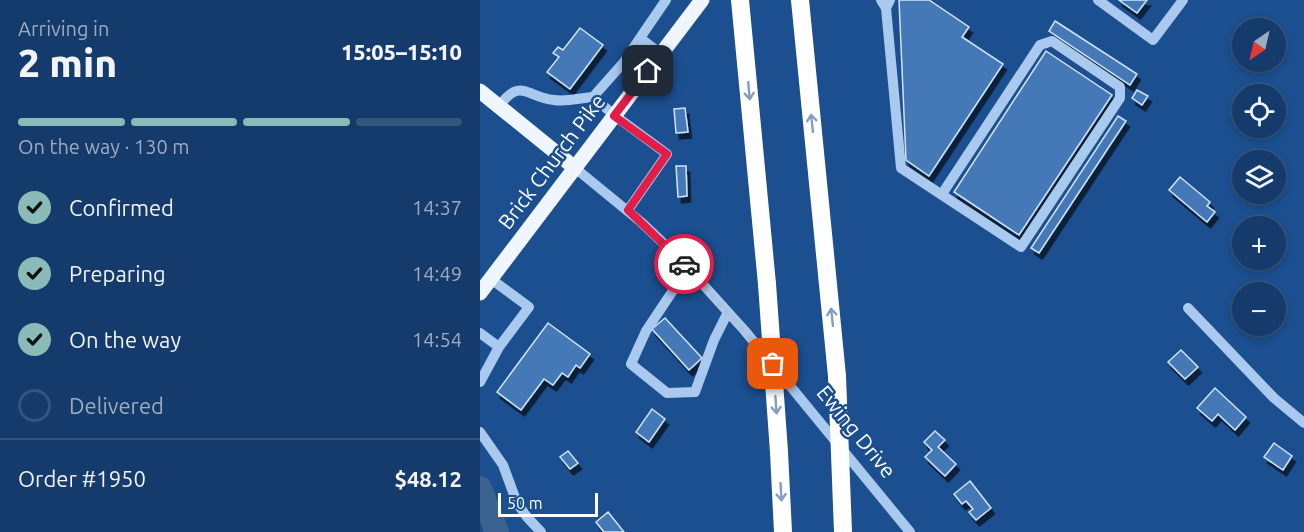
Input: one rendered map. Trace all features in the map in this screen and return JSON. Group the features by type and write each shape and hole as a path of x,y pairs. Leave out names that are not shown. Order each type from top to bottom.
{"highway":[{"path":"740,0 767,284 783,532"},
{"path":"800,0 837,376 843,532"}],"main road":[{"name":"Brick Church Pike","path":"480,293 644,77 695,4"},
{"name":"Ewing Drive","path":"480,91 575,168"}],"street":[{"path":"499,106 508,93 518,90 554,101 593,97 624,62 666,0"},
{"path":"1098,0 1153,40 1183,0"},
{"path":"886,3 901,168 1021,247 1120,98 1120,87 1052,41 1040,45 942,194"},
{"path":"640,39 661,54"},
{"path":"624,62 644,77"},
{"path":"593,97 614,116 667,154 628,210"},
{"name":"Ewing Drive","path":"575,168 628,210 688,268 728,312 910,532"},
{"path":"688,268 646,331 630,364 667,393 695,392 714,340 728,312"},
{"path":"480,382 499,348 529,307 491,279"},
{"path":"1188,308 1274,398 1304,423"},
{"path":"482,334 499,348"},
{"path":"480,348 482,334"},
{"path":"480,432 503,465 517,503 526,517 541,532"}],"building":[{"path":"899,0 929,0 969,27 962,37 1003,64 929,176 906,160"},
{"path":"1119,0 1147,0 1137,13"},
{"path":"1055,21 1137,74 1130,85 1049,31"},
{"path":"580,28 603,45 570,89 547,72 559,57 553,53 558,47 563,50"},
{"path":"1046,51 1112,95 1019,235 954,192"},
{"path":"1137,90 1148,96 1142,105 1132,98"},
{"path":"685,108 688,132 676,133 674,109"},
{"path":"1118,116 1126,121 1039,253 1031,248"},
{"path":"676,166 686,166 687,196 678,197"},
{"path":"1180,177 1210,202 1207,206 1215,212 1207,222 1169,190"},
{"path":"665,318 702,358 689,370 652,329"},
{"path":"548,323 590,354 580,368 576,365 568,377 562,373 553,385 544,379 521,410 497,392"},
{"path":"1181,350 1198,367 1185,379 1168,362"},
{"path":"1215,388 1246,417 1235,430 1218,414 1212,421 1197,408"},
{"path":"652,409 665,419 649,442 636,432"},
{"path":"935,431 945,440 938,447 956,464 945,476 925,457 932,450 924,442"},
{"path":"1274,443 1292,456 1283,470 1264,457"},
{"path":"568,451 578,463 570,469 560,457"},
{"path":"970,481 991,508 976,520 969,512 973,509 966,501 962,504 954,494"},
{"path":"608,512 624,532 604,532 596,522"}],"waterway":[{"path":"480,488 497,532"}],"way so far":[{"path":"684,264 773,364"}],"route":[{"path":"648,71 614,116 667,154 628,210 684,264"}]}
